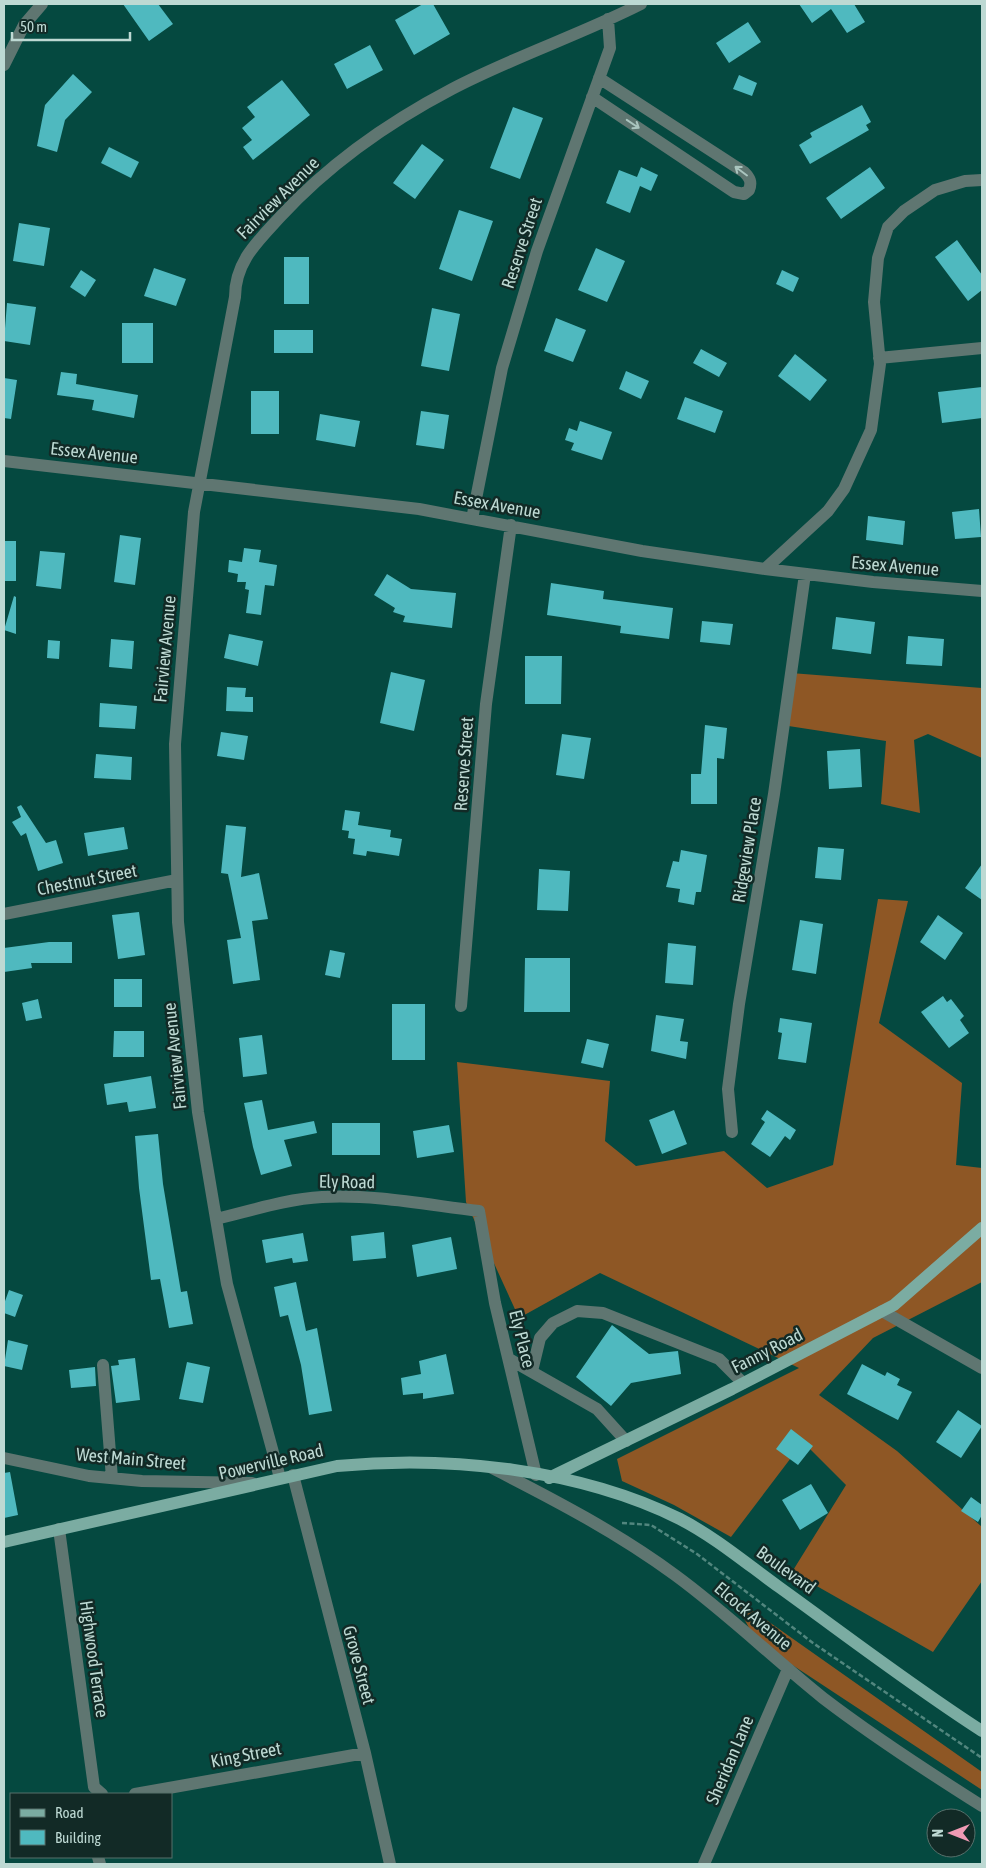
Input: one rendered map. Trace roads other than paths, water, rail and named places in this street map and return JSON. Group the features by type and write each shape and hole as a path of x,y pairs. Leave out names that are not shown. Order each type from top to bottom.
{"main road":[{"name":"Fanny Road","path":"549,1478 743,1383 894,1305 982,1228"},
{"name":"Powerville Road","path":"4,1542 337,1466 380,1461 422,1461 492,1468 549,1478"},
{"name":"Boulevard","path":"549,1478 618,1494 643,1502 681,1520 718,1543 900,1677 982,1731"}],"street":[{"path":"4,65 24,25 42,4"},
{"path":"608,19 641,4"},
{"name":"Reserve Street","path":"472,519 502,368 537,251 610,48 608,19"},
{"name":"Fairview Avenue","path":"280,1478 227,1284 198,1112 178,922 175,744 194,512 235,297 237,275 246,255 259,239 320,179 362,145 406,115 453,89 608,19"},
{"path":"592,97 734,192 744,194 749,190 751,184 749,177 744,172 599,78"},
{"path":"765,569 828,511 844,489 871,430 879,358 874,302 878,258 888,227 904,211 935,190 965,181 982,180"},
{"path":"879,358 982,348"},
{"name":"Essex Avenue","path":"4,461 200,482 419,509 642,550 765,569 982,591"},
{"name":"Reserve Street","path":"461,1006 486,704 512,525"},
{"name":"Ridgeview Place","path":"732,1132 728,1089 734,1042 774,794 805,574"},
{"name":"Chestnut Street","path":"4,914 177,880"},
{"name":"Ely Road","path":"216,1219 280,1204 322,1197 381,1199 479,1211"},
{"name":"Ely Place","path":"479,1211 495,1303 536,1475"},
{"path":"532,1371 540,1338 553,1323 577,1311 603,1313 719,1360 743,1383"},
{"path":"882,1311 982,1368"},
{"path":"509,1359 597,1409 626,1440"},
{"path":"103,1365 112,1478"},
{"name":"West Main Street","path":"4,1458 36,1466 142,1481 258,1483"},
{"name":"Elcock Avenue","path":"492,1468 604,1528 675,1574 748,1633 788,1669 905,1757 982,1806"},
{"name":"Grove Street","path":"293,1475 365,1753 390,1864"},
{"name":"Highwood Terrace","path":"59,1529 94,1787 100,1793"},
{"name":"Sheridan Lane","path":"704,1864 788,1669"},
{"name":"King Street","path":"141,1793 365,1753"}]}
